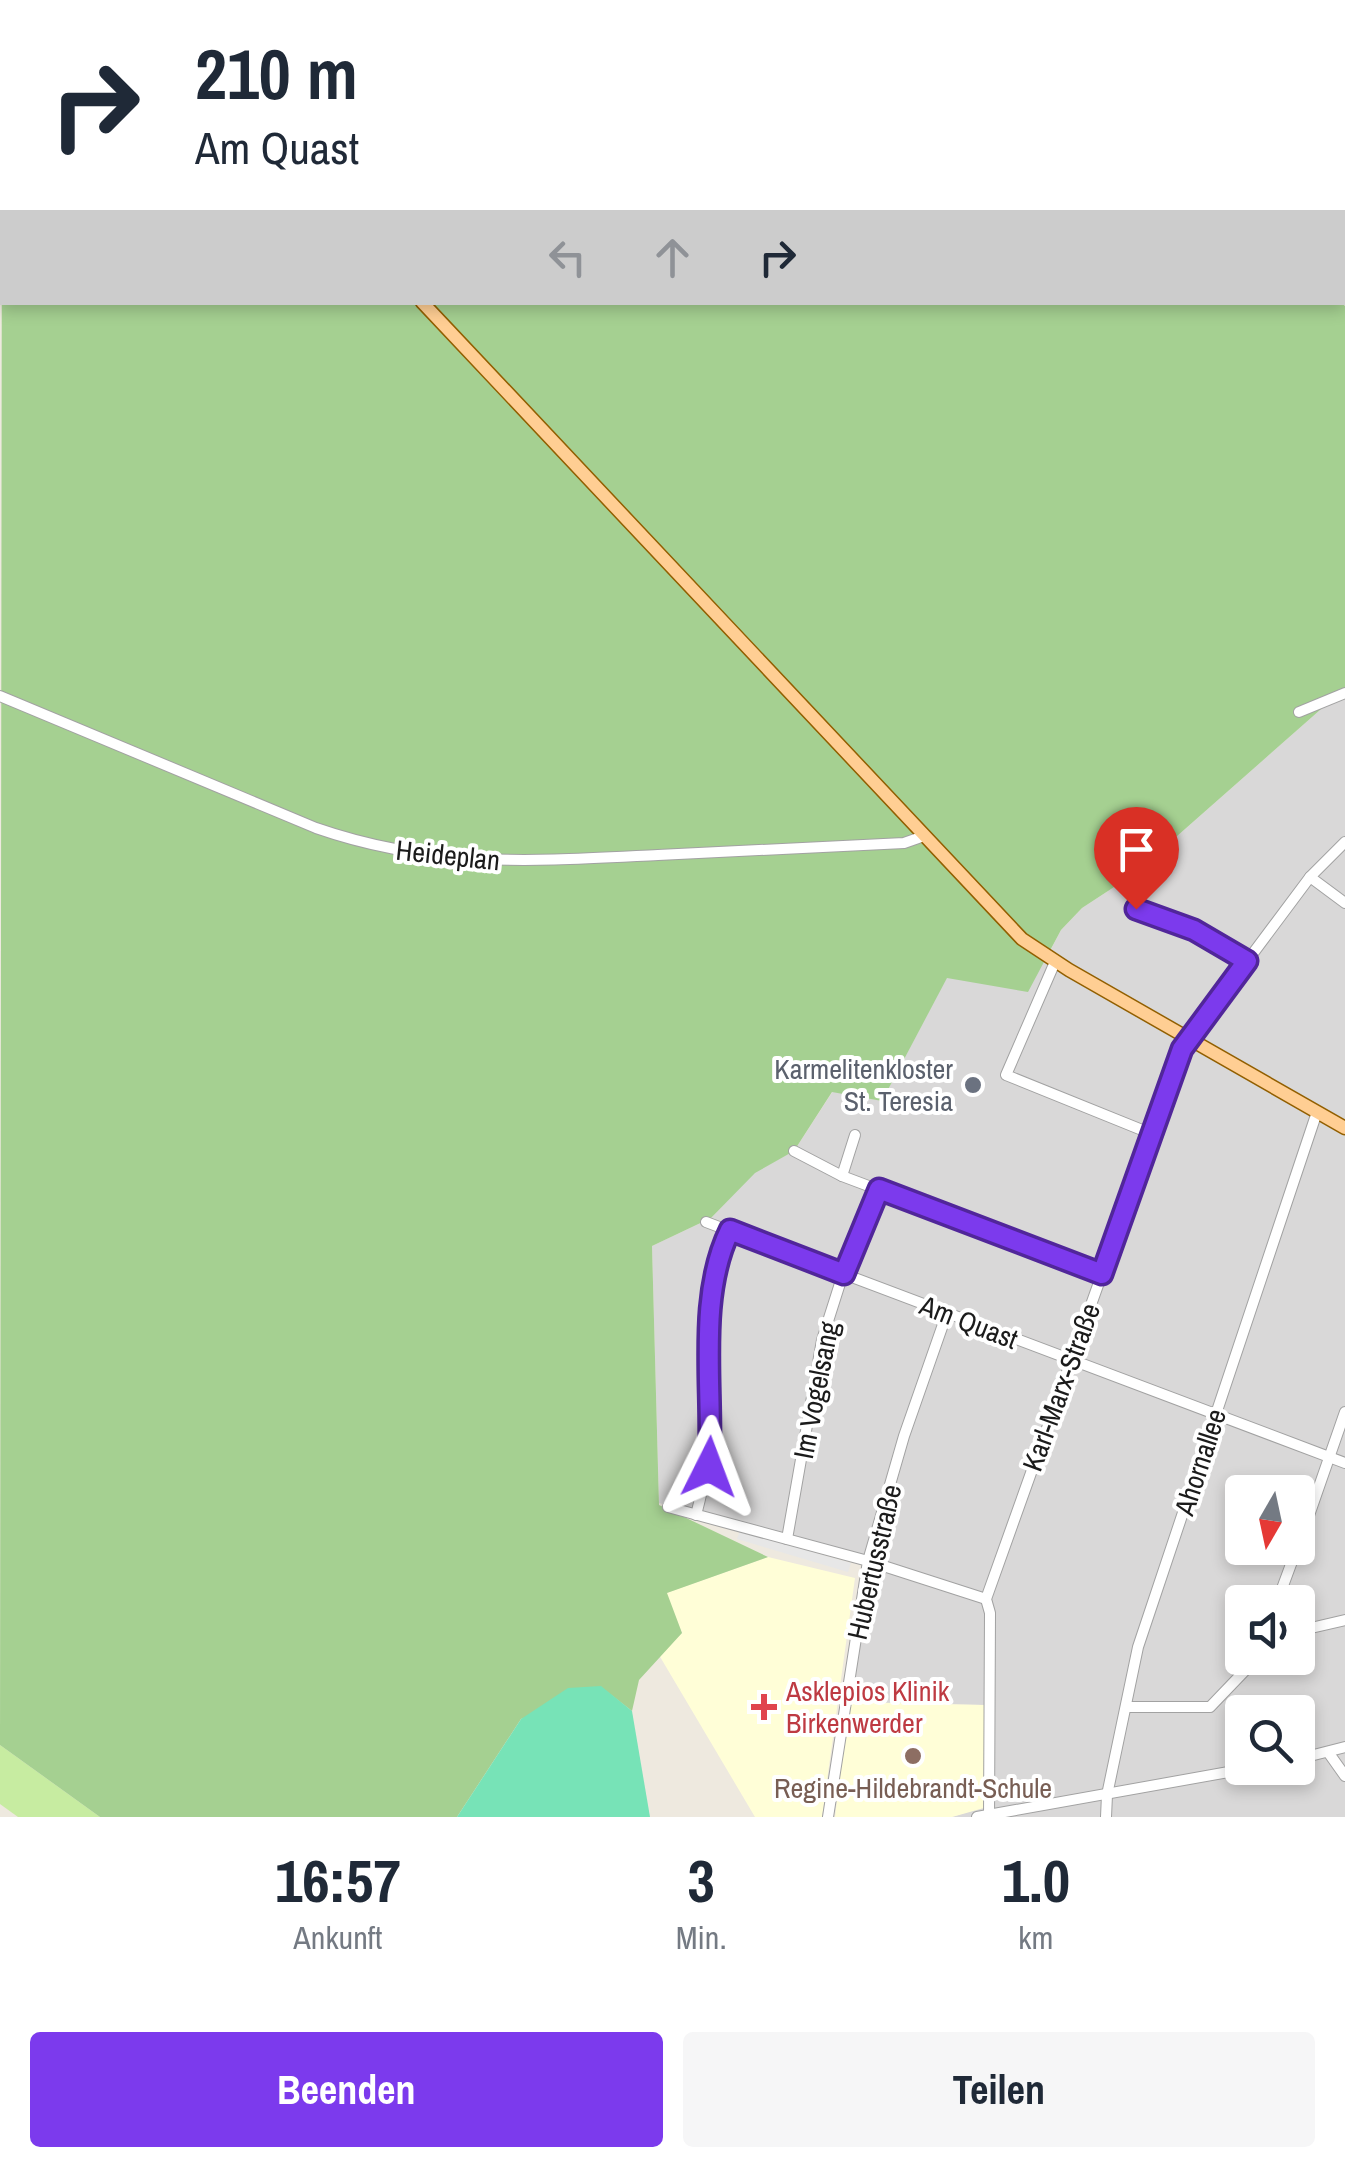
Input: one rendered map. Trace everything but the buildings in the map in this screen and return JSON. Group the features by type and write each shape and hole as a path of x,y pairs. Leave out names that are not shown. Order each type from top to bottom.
{"main road":[{"path":"425,305 1027,944 1345,1128"}],"street":[{"path":"1299,712 1345,693"},
{"name":"Heideplan","path":"0,696 316,828 412,854 537,862 904,843 924,836"},
{"name":"Karl-Marx-Straße","path":"990,1815 990,1613 986,1598 1152,1134 1188,1038 1310,878 1345,842"},
{"path":"1310,878 1345,903"},
{"path":"1136,909 1194,930 1247,961"},
{"path":"1055,962 1006,1074 1152,1134"},
{"name":"Ahornallee","path":"1106,1817 1106,1795 1138,1647 1317,1112"},
{"path":"842,1176 855,1135"},
{"path":"794,1151 842,1176 1102,1274"},
{"name":"Im Vogelsang","path":"787,1539 822,1340 879,1189"},
{"name":"Am Quast","path":"706,1222 1345,1463"},
{"path":"696,1514 709,1467 712,1291 718,1252 730,1230"},
{"name":"Hubertusstraße","path":"828,1817 868,1560 904,1436 946,1313"},
{"path":"1315,1498 1345,1412"},
{"path":"668,1507 868,1560 986,1598"},
{"path":"1315,1627 1345,1620"},
{"path":"1126,1707 1210,1708 1241,1675"},
{"path":"1315,1755 1345,1747"},
{"path":"1328,1752 1345,1776"},
{"path":"977,1817 1225,1773"}],"shaded area":[{"path":"1345,688 1345,1817 952,1817 984,1807 985,1705 849,1702 868,1561 659,1503 652,1246 711,1218 755,1172 794,1151 833,1091 882,1101 947,977 1048,955 1061,930 1082,908 1134,874"},
{"path":"740,1531 851,1563 848,1572 737,1539"},
{"name":"Asklepios Klinik Birkenwerder","path":"768,1557 855,1578 822,1817 755,1817 659,1655 682,1633 666,1593"},
{"name":"Regine-Hildebrandt-Schule","path":"849,1702 985,1705 984,1808 952,1817 835,1817"}],"green space":[{"path":"2,305 1344,305 1345,688 1134,874 1082,908 1061,930 1028,992 947,978 882,1101 832,1092 794,1151 755,1173 711,1218 652,1246 659,1505 768,1557 667,1593 682,1633 639,1680 632,1711 601,1687 521,1719 457,1817 100,1817 0,1745"},
{"path":"601,1686 632,1711 650,1817 457,1817 521,1719 568,1688"},
{"path":"0,1745 100,1817 18,1817 0,1804"}],"place":[{"name":"Karmelitenkloster St. Teresia","path":"973,1085"},
{"name":"Asklepios Klinik Birkenwerder","path":"764,1707"},
{"name":"Regine-Hildebrandt-Schule","path":"913,1756"}],"route":[{"path":"709,1467 712,1411 708,1337 712,1291 718,1252 730,1230 844,1274 879,1189 1102,1274 1182,1049 1247,961 1194,930 1136,909"}]}
